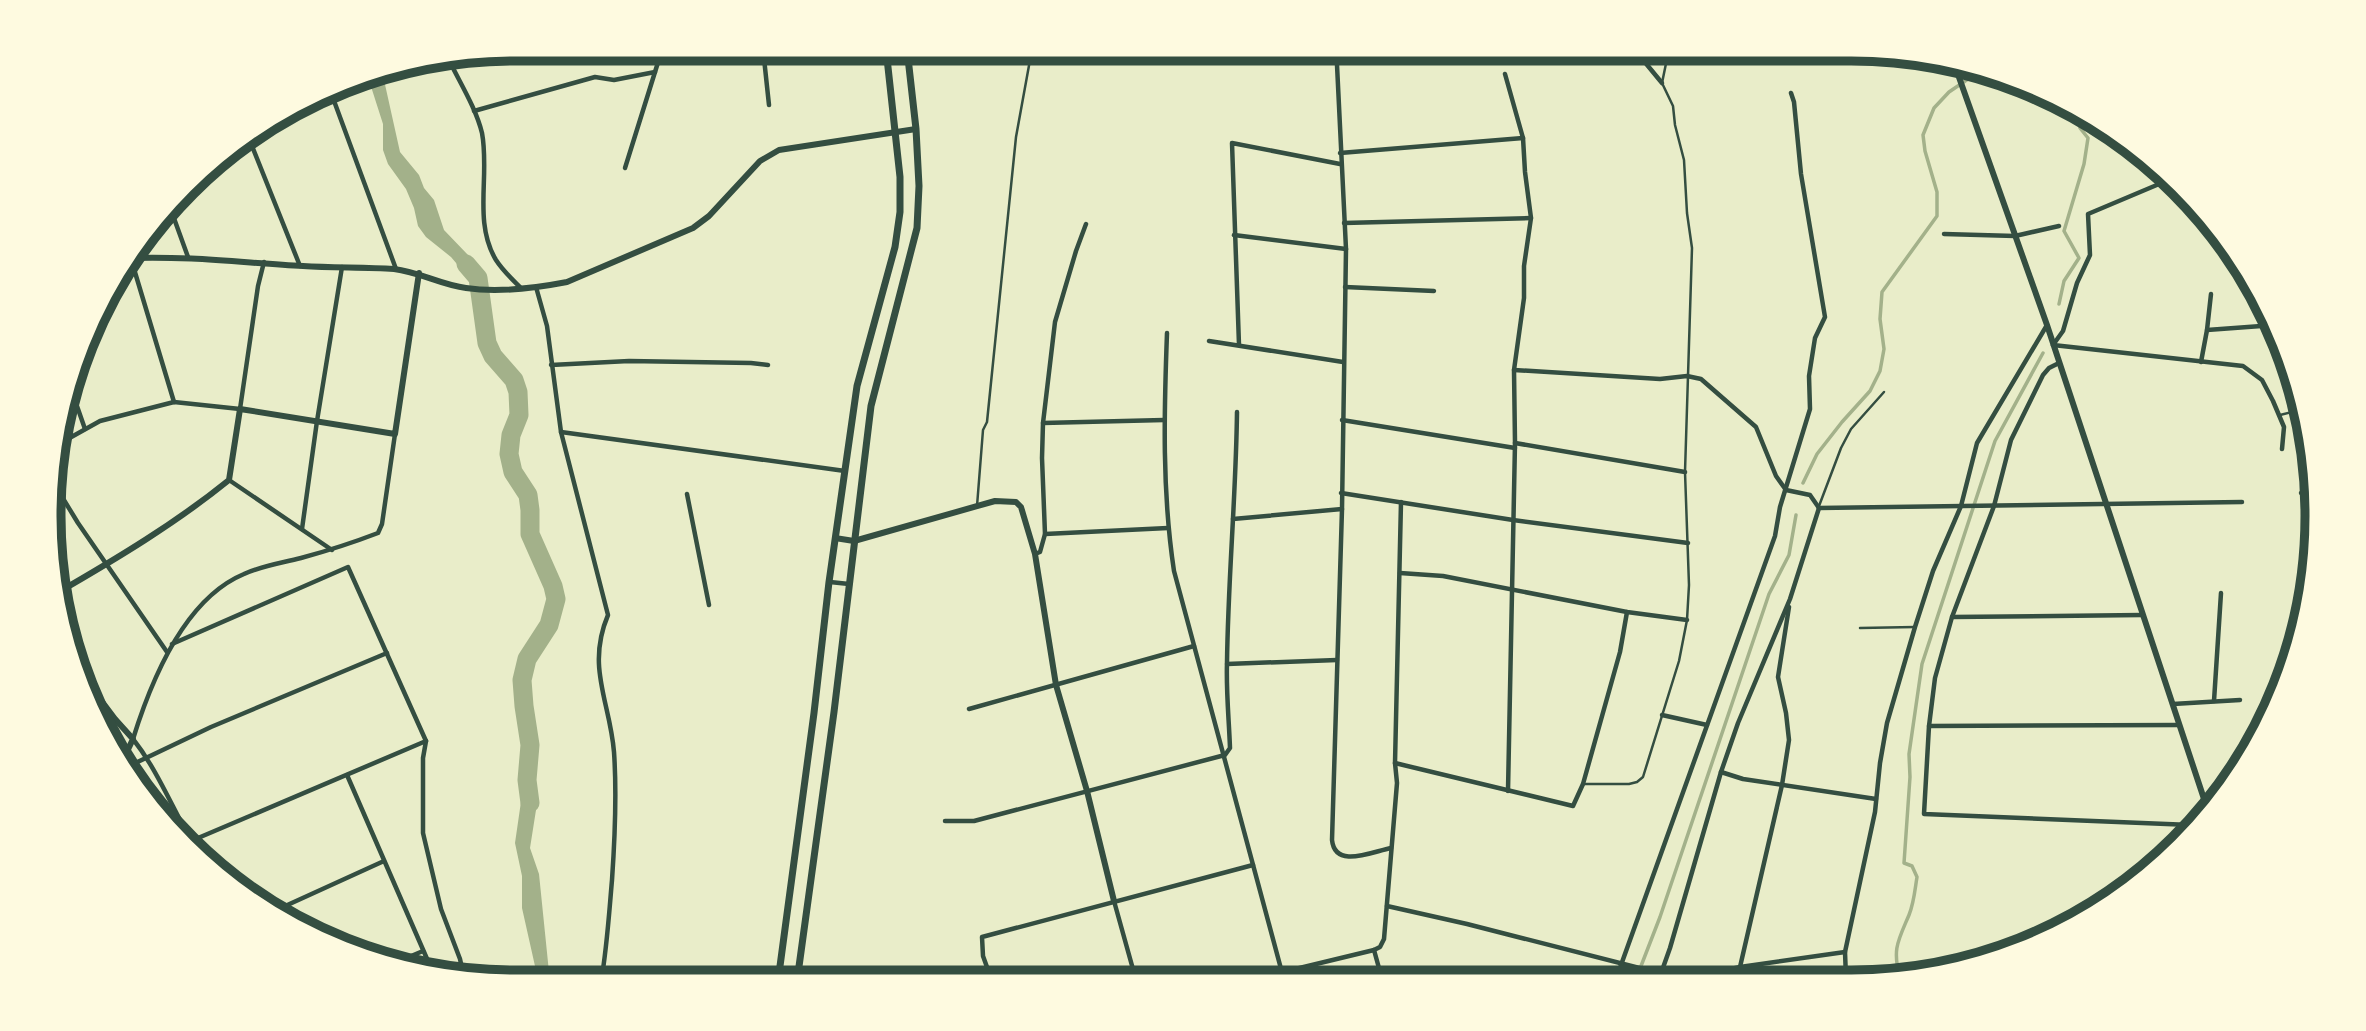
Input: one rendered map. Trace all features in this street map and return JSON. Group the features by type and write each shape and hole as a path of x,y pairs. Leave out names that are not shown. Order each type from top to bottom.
{"main road":[{"path":"779,970 857,386 895,247 900,212 900,177 887,61"},
{"path":"799,970 834,712 871,406 917,228 919,186 908,61"}],"street":[{"path":"625,168 658,61"},
{"path":"764,61 769,105"},
{"path":"1338,61 1340,164 1346,249 1333,848 1338,855 1346,858 1391,848"},
{"path":"1644,61 1662,83"},
{"path":"452,66 481,130 486,166 483,221 486,236 495,258 522,288"},
{"path":"474,111 596,78 614,80 655,72"},
{"path":"1505,74 1523,138 1531,218 1514,370 1508,791"},
{"path":"1957,74 2047,325 2204,800"},
{"path":"1619,970 1775,536 1780,507 1810,409 1809,376 1815,338 1825,317 1801,174 1791,93"},
{"path":"334,100 396,270"},
{"path":"142,258 188,257 396,270 419,273 445,284 468,289 522,288 568,282 693,228 709,216 760,161 779,150 916,129"},
{"path":"1340,153 1523,138"},
{"path":"1239,345 1232,143 1340,164"},
{"path":"252,146 300,266"},
{"path":"2053,345 2063,331 2077,283 2090,255 2088,214 2160,183"},
{"path":"173,217 188,257"},
{"path":"1344,223 1531,218"},
{"path":"1035,554 1040,552 1045,534 1043,423 1055,322 1086,224"},
{"path":"1944,234 2015,236 2059,226"},
{"path":"1234,234 1346,249"},
{"path":"67,587 107,565 229,480 258,286 264,262"},
{"path":"302,529 342,266"},
{"path":"134,269 174,402"},
{"path":"127,751 167,652 178,633 212,595 246,573 332,550 378,533 382,524 419,273"},
{"path":"536,287 547,327 561,432 608,615 602,629 598,675 614,748 616,816 603,970"},
{"path":"1345,287 1434,291"},
{"path":"2201,362 2211,294"},
{"path":"1846,970 1845,952 1875,812 1888,723 1933,572 1961,506 1977,443 2047,325"},
{"path":"2207,330 2263,326"},
{"path":"1167,333 1164,420 1167,528 1174,571 1282,970"},
{"path":"1209,341 1343,362"},
{"path":"2053,345 2243,366 2262,380 2279,415 2284,427 2282,449"},
{"path":"551,365 629,361 768,365"},
{"path":"2059,363 2043,375 2011,440 1994,506 1952,617 1935,678 1929,726 1924,814 2183,825"},
{"path":"1514,370 1660,379 1687,376 1702,379 1756,427 1776,476 1786,490 1810,495 1819,508"},
{"path":"76,402 85,429"},
{"path":"68,439 100,421 174,402 240,409 395,434"},
{"path":"945,821 974,821 1225,755 1230,748 1227,664 1237,478 1237,412"},
{"path":"1043,423 1164,420"},
{"path":"1342,420 1685,472"},
{"path":"561,432 845,471"},
{"path":"229,480 332,550"},
{"path":"1341,493 1513,520 1688,543"},
{"path":"687,494 709,605"},
{"path":"62,496 167,652"},
{"path":"835,538 854,541 995,501 1016,502 1021,507 1035,554 1056,685 1087,791 1133,970"},
{"path":"1286,970 1374,950 1380,947 1384,939 1397,783 1395,763 1401,502"},
{"path":"1819,508 2242,502"},
{"path":"1661,970 1721,772 1738,723 1790,599 1819,508"},
{"path":"1233,519 1342,509"},
{"path":"1045,534 1167,528"},
{"path":"172,644 348,567 426,741 423,758 423,833 441,909 462,967"},
{"path":"1400,573 1443,576 1628,612 1686,620"},
{"path":"829,582 849,584"},
{"path":"2214,701 2221,593"},
{"path":"1740,967 1782,785 1789,740 1778,677 1790,599"},
{"path":"1395,763 1573,806 1583,784 1620,652 1628,612"},
{"path":"1952,617 2142,615"},
{"path":"969,709 1194,646"},
{"path":"135,763 211,727 387,653"},
{"path":"1227,664 1337,660"},
{"path":"2172,704 2240,700"},
{"path":"104,708 147,757 182,824"},
{"path":"1662,715 1707,725"},
{"path":"1929,726 2179,725"},
{"path":"196,839 426,741"},
{"path":"1721,772 1743,779 1876,799"},
{"path":"347,775 428,961"},
{"path":"284,906 384,861"},
{"path":"988,970 983,956 982,937 1253,865"},
{"path":"1387,906 1646,970"},
{"path":"1374,950 1380,970"},
{"path":"409,957 423,951"},
{"path":"1729,970 1845,952"}],"lane":[{"path":"977,506 1016,137 1030,61"},
{"path":"1583,784 1637,782 1643,777 1679,661 1686,620 1689,585 1685,472 1692,248 1684,160 1675,125 1674,106 1662,83 1667,61"},
{"path":"1819,508 1840,448 1851,429 1884,392"},
{"path":"2279,415 2292,412"},
{"path":"1860,628 1916,627"}],"shaded area":[{"path":"384,81 400,152 419,175 424,188 434,200 444,230 468,255 488,283 473,283 451,257 426,237 418,226 406,189 388,164 383,150 383,124 370,85"},
{"path":"532,774 536,810 530,848 539,874 549,970 536,970 522,908 522,876 515,843 524,781"}],"waterway":[{"path":"1803,483 1817,454 1870,391 1880,371 1884,349 1880,319 1882,292 1937,216 1937,192 1923,135 1934,108 1949,92 1970,78"},
{"path":"2059,304 2064,281 2079,258 2064,231 2084,164 2088,138 2080,128 2080,123"},
{"path":"466,264 478,278 487,343 493,356 514,380 518,392 519,415 511,435 509,454 513,472 528,495 530,534 556,599 549,625 527,659 522,680 530,745 527,780 530,803"},
{"path":"1898,967 1897,945 1912,906 1917,877 1912,866 1904,863 1909,754 1922,664 1995,441 2043,353"},
{"path":"1639,970 1660,917 1769,594 1789,555 1796,515"}]}
